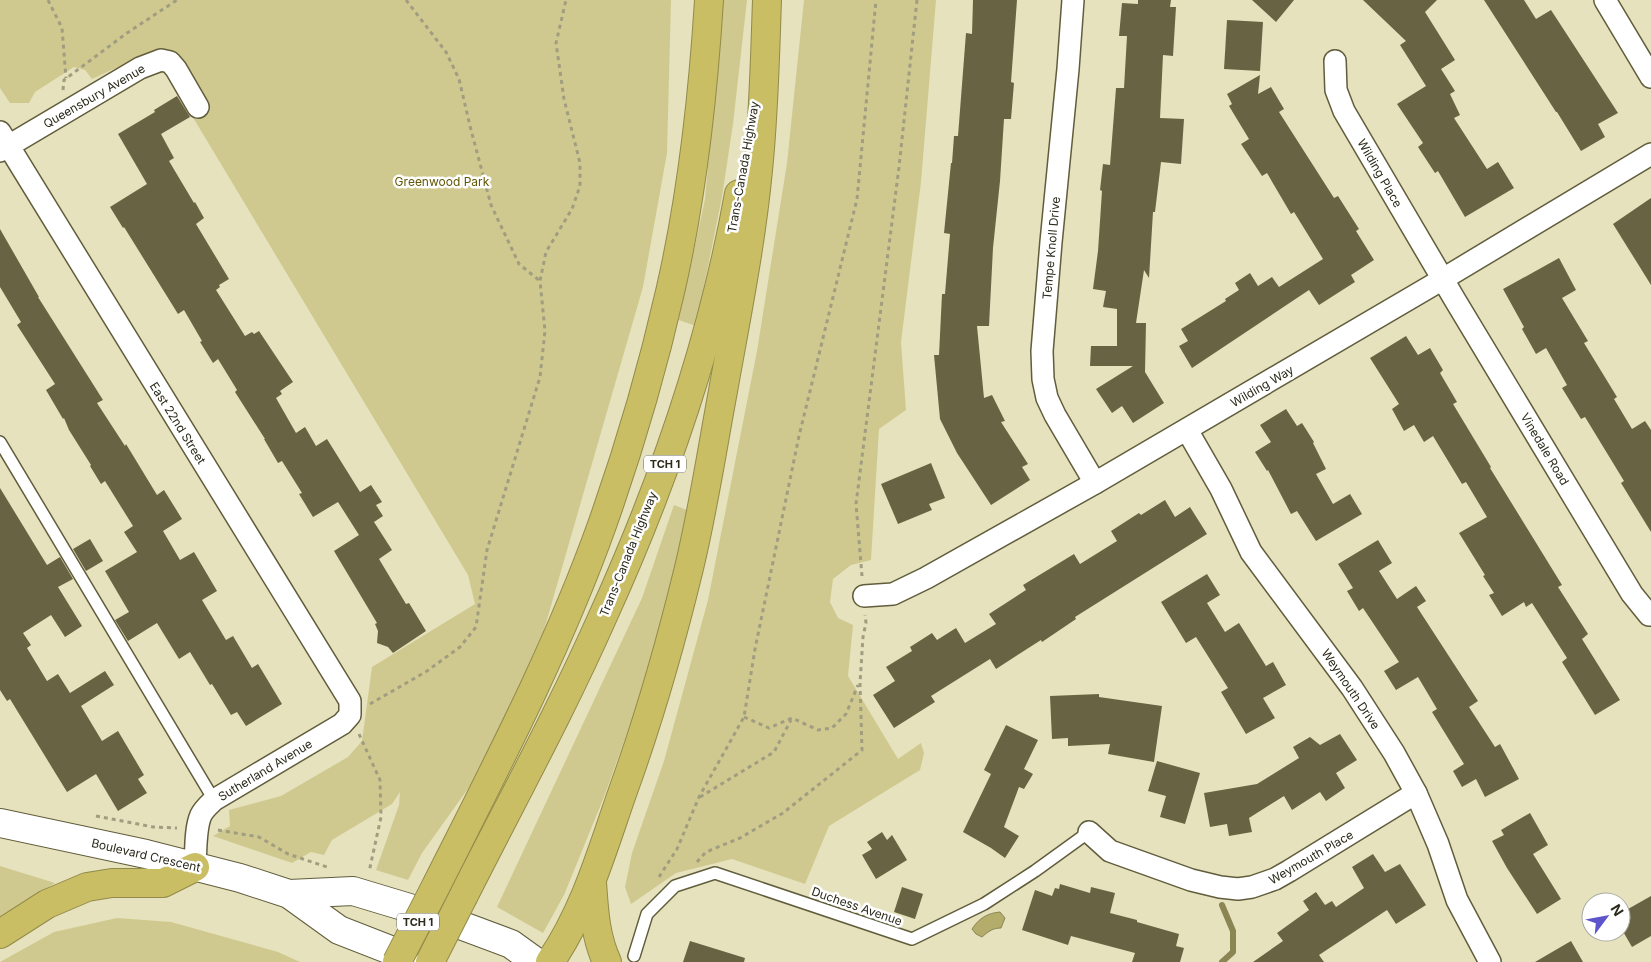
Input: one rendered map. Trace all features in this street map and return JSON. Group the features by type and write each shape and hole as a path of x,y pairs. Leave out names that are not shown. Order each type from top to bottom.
{"highway":[{"name":"TCH 1","path":"414,961 438,882 540,678 602,527 626,454 651,372 671,290 697,132 706,50 709,0"},
{"path":"550,962 560,948 592,880 660,678 690,566 752,227 761,128 766,0"},
{"name":"Trans-Canada Highway","path":"414,961 464,895 567,692 603,616 640,530 665,464 690,392 715,301 734,221 750,138 766,0"},
{"path":"0,934 47,904 87,887 112,883 163,883 195,866"},
{"path":"592,880 597,931 607,962"}],"main road":[{"name":"Boulevard Crescent","path":"0,823 195,866 289,894 340,930 414,961"},
{"name":"Boulevard Crescent","path":"289,894 353,891 431,924"},
{"path":"431,924 500,960 512,962"},
{"path":"431,924 511,944 536,962"}],"street":[{"name":"Tempe Knoll Drive","path":"1073,0 1049,261 1042,351 1043,379 1047,398 1055,415 1095,483"},
{"path":"1605,0 1651,77"},
{"name":"Queensbury Avenue","path":"3,143 68,111 140,68 161,60 170,62 176,69 198,107"},
{"name":"Wilding Place","path":"1336,61 1336,90 1344,111 1443,279"},
{"name":"East 22nd Street","path":"3,143 350,702 350,715"},
{"name":"Wilding Way","path":"864,596 893,594 926,578 1187,430 1651,154"},
{"name":"Vinedale Road","path":"1443,279 1632,594 1648,615 1651,616"},
{"name":"Weymouth Drive","path":"1187,430 1221,489 1251,552 1352,688 1394,753 1416,793 1438,844 1457,900 1490,962"},
{"name":"Sutherland Avenue","path":"195,866 200,818 204,809 214,800 342,724 350,715"},
{"name":"Weymouth Place","path":"1089,832 1110,851 1191,880 1238,889 1252,887 1289,872 1416,793"}],"lane":[{"path":"0,442 214,800"},
{"name":"Duchess Avenue","path":"634,956 647,914 676,886 715,873 912,939 984,904 1035,871 1089,832"}],"path":[{"path":"48,0 62,28 66,78"},
{"path":"68,111 63,103 62,91 64,80 127,33 177,0"},
{"path":"406,0 446,52 458,79 492,205 519,264 540,281"},
{"path":"367,881 381,817 380,780 350,715 427,672 460,646 476,627 487,550 540,377 544,331 540,281 546,252 572,209 580,186 580,163 564,98 556,43 566,0"},
{"path":"658,878 677,849 699,797 744,717 755,649 799,436 857,199 876,0"},
{"path":"676,886 706,852 740,838 783,813 862,750 860,683 863,637 866,623 856,504 899,167 917,0"},
{"path":"744,717 769,728 792,718 818,730 832,728 846,714 860,683"},
{"path":"699,797 774,752 792,718"},
{"path":"95,816 153,827 184,828"}],"green space":[{"name":"Greenwood Park","path":"0,0 671,0 667,153 643,287 544,630 505,737 422,853 408,880 376,870 399,805 400,792 392,804 332,840 324,855 311,852 292,863 213,836 230,826 229,810 281,796 348,757 362,741 372,667 475,604 468,575 153,51 92,79 85,70 74,67 35,92 29,103 10,103 0,88"},
{"path":"723,0 747,0 733,124 722,197 696,326 676,319 689,274 705,199"},
{"path":"804,0 936,0 921,182 901,342 906,410 879,429 871,560 851,565 833,579 830,602 838,618 853,625 848,676 898,759 921,743 924,753 920,770 829,826 805,884 732,859 676,873 631,904 625,887 632,853 664,761 708,600 757,351 787,163"},
{"path":"674,505 692,512 657,650 604,797 564,895 543,933 497,907 642,598"},
{"path":"0,866 55,883 0,917"},
{"path":"117,918 171,922 278,952 300,962 0,962 54,932"}],"shaded area":[{"path":"1000,912 1005,918 1001,928 991,930 982,937 972,929 984,917"}],"building":[{"path":"973,0 1017,0 1011,82 1014,83 1011,119 1004,119 993,248 989,326 977,326 984,398 992,395 1005,421 1001,422 1028,464 1022,467 1030,480 991,505 957,453 940,419 934,355 939,355 942,294 945,294 950,234 944,233 954,136 958,136 966,33 972,34"},
{"path":"1138,0 1171,0 1170,7 1176,7 1173,56 1163,55 1160,118 1184,119 1181,164 1161,162 1155,212 1153,212 1149,278 1144,270 1136,323 1146,323 1145,372 1164,403 1133,423 1122,406 1112,413 1096,389 1133,366 1090,366 1091,346 1117,346 1117,309 1103,307 1106,291 1093,289 1098,251 1102,191 1100,190 1103,164 1110,165 1116,88 1124,88 1127,36 1119,36 1122,3 1138,4"},
{"path":"1252,0 1294,0 1276,22"},
{"path":"1363,0 1437,0 1425,12 1455,60 1441,69 1455,91 1450,94 1460,115 1454,118 1487,169 1498,162 1514,188 1465,217 1438,171 1435,173 1418,147 1423,143 1397,104 1426,86 1400,45 1406,41"},
{"path":"1484,0 1524,0 1536,19 1551,10 1618,113 1598,124 1605,137 1581,151"},
{"path":"1227,20 1263,22 1260,71 1224,69"},
{"path":"1260,75 1258,94 1271,87 1284,109 1279,112 1334,198 1338,196 1359,229 1356,231 1374,260 1351,275 1355,282 1319,305 1309,290 1192,368 1179,346 1188,341 1181,329 1226,301 1225,299 1239,290 1235,283 1250,273 1258,286 1272,277 1279,287 1323,259 1294,212 1291,214 1267,173 1262,176 1241,144 1249,139 1229,106 1232,104 1227,94"},
{"path":"177,96 190,117 161,134 174,158 169,161 204,218 196,224 229,279 219,285 220,287 216,290 245,336 259,331 293,382 280,391 282,394 276,398 296,433 305,427 316,446 327,439 360,492 371,485 382,502 376,505 383,516 374,522 392,550 379,559 406,604 409,603 426,631 393,653 388,647 377,643 378,631 375,624 377,623 334,551 359,535 338,502 313,517 299,494 302,493 282,461 278,463 235,392 237,390 218,359 213,363 184,310 178,314 110,207 147,184 118,134 155,112 154,110"},
{"path":"1651,198 1651,285 1613,224"},
{"path":"0,229 38,297 103,400 97,403 125,446 126,444 157,495 164,490 182,519 163,531 180,560 194,552 217,591 202,600 226,640 233,636 252,668 258,664 282,704 246,726 237,712 231,715 190,652 179,659 157,623 128,641 115,620 129,612 105,571 137,552 124,532 133,526 105,481 101,484 46,390 55,384 17,325 21,322 0,287"},
{"path":"1559,258 1576,290 1562,298 1588,341 1584,343 1617,397 1614,399 1632,429 1645,421 1651,430 1651,532 1621,483 1624,481 1585,417 1581,419 1562,388 1567,385 1546,348 1536,354 1522,329 1524,327 1503,289"},
{"path":"1406,336 1418,355 1430,348 1443,370 1440,373 1457,402 1453,404 1562,585 1558,587 1588,634 1582,639 1620,700 1595,715 1562,662 1567,658 1532,603 1526,607 1524,602 1502,616 1489,595 1494,593 1483,576 1485,575 1459,533 1487,517 1466,482 1462,484 1433,436 1424,442 1414,425 1404,431 1392,409 1399,404 1370,358"},
{"path":"1286,409 1297,426 1302,423 1314,442 1326,469 1316,474 1333,504 1350,494 1362,514 1316,541 1297,511 1291,514 1268,470 1255,452 1271,442 1260,425"},
{"path":"931,463 945,498 929,504 932,510 898,524 881,484"},
{"path":"0,488 47,565 60,557 73,579 58,587 82,626 65,637 51,615 23,633 31,645 27,648 47,681 58,674 70,693 105,671 114,685 81,706 102,741 118,731 144,775 138,779 147,793 118,811 96,774 67,792 10,699 7,701 0,690"},
{"path":"1165,500 1175,517 1190,507 1207,534 1075,617 1076,619 1042,642 1041,640 996,669 990,659 931,696 935,702 894,728 873,695 895,681 886,667 912,651 910,647 932,633 937,640 956,628 965,643 996,624 989,614 1026,590 1023,585 1074,554 1080,564 1117,541 1111,531 1139,513 1141,515"},
{"path":"90,539 103,561 86,571 73,549"},
{"path":"1378,540 1392,563 1379,571 1397,599 1416,586 1426,601 1417,607 1478,701 1469,707 1495,747 1500,744 1519,779 1485,797 1476,779 1462,787 1453,771 1464,764 1432,712 1437,709 1418,677 1396,690 1384,671 1399,662 1363,608 1359,611 1347,591 1353,588 1338,564"},
{"path":"1207,574 1220,595 1207,603 1225,632 1239,623 1266,666 1273,662 1286,685 1263,698 1275,718 1246,734 1221,692 1228,688 1196,637 1186,643 1161,602"},
{"path":"1099,694 1099,697 1162,706 1154,762 1108,754 1110,744 1068,746 1068,738 1052,739 1050,696"},
{"path":"1006,725 1038,740 1024,769 1033,774 1024,789 1019,787 1004,827 1019,836 1005,858 963,832 991,774 984,770"},
{"path":"1340,734 1357,760 1336,773 1345,788 1326,801 1320,792 1292,810 1284,796 1249,818 1252,832 1229,836 1227,824 1210,827 1204,793 1257,784 1299,758 1293,747 1310,737 1320,745"},
{"path":"1157,761 1200,773 1185,824 1160,817 1166,796 1148,791"},
{"path":"1530,813 1548,845 1533,854 1561,899 1537,914 1492,841 1504,835 1501,830"},
{"path":"882,832 887,840 892,835 907,860 876,879 862,855 872,849 867,842"},
{"path":"1373,854 1385,872 1400,864 1426,905 1396,924 1387,910 1319,955 1324,962 1253,962 1283,941 1277,933 1309,910 1303,901 1316,892 1325,905 1332,901 1336,907 1364,888 1352,867"},
{"path":"1060,884 1090,893 1091,887 1115,893 1110,913 1179,934 1176,946 1184,948 1180,962 1132,962 1135,953 1071,936 1068,945 1022,930 1035,890 1052,896 1055,888 1059,889"},
{"path":"902,887 923,894 915,919 894,912"},
{"path":"1651,896 1651,936 1632,947 1629,942 1631,942 1631,907"},
{"path":"690,941 745,958 744,962 683,962"},
{"path":"1571,941 1583,962 1535,962"}],"waterway":[{"path":"1222,905 1233,931 1233,952 1222,962"}]}
